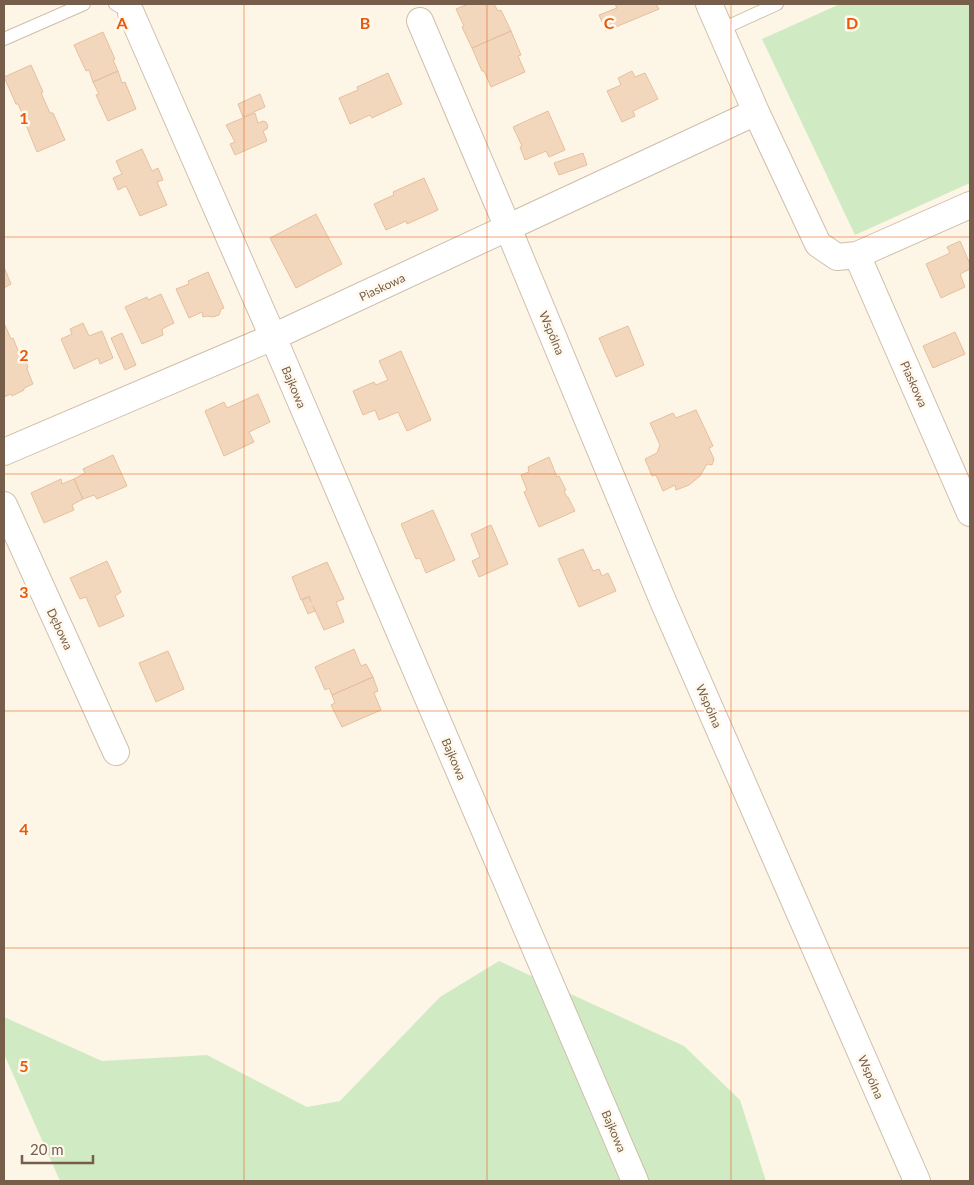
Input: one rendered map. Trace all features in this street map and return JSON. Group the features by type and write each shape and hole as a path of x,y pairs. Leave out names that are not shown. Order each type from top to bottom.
{"street":[{"path":"709,4 756,112 818,244 837,257 857,255 970,205"},
{"name":"Bajkowa","path":"123,8 273,337 635,1181"},
{"name":"Wspólna","path":"420,21 663,601 917,1181"},
{"name":"Piaskowa","path":"4,452 273,337 756,112"},
{"name":"Piaskowa","path":"857,255 970,513"},
{"name":"Dębowa","path":"4,505 116,752"}],"lane":[{"path":"4,39 84,4"},
{"path":"720,30 778,4"}],"green space":[{"path":"840,4 970,4 970,183 855,235 762,39"},
{"path":"499,961 684,1046 740,1100 766,1181 60,1181 4,1054 4,1017 102,1061 207,1055 307,1107 340,1101 440,997"}],"building":[{"path":"468,4 494,4 498,11 501,10 511,31 472,48 456,9"},
{"path":"615,4 656,4 659,9 606,31 599,15 617,8"},
{"path":"511,31 521,55 518,56 525,72 491,87 472,48"},
{"path":"103,32 115,59 113,60 118,71 93,82 89,70 86,71 74,45"},
{"path":"31,65 50,113 53,113 65,140 37,152 27,124 4,77"},
{"path":"118,71 122,83 125,82 136,109 108,121 96,95 99,94 93,82"},
{"path":"632,71 635,77 645,73 658,99 633,111 635,116 622,122 607,91 621,85 618,78"},
{"path":"388,73 402,104 372,118 370,115 350,124 339,98 358,90 357,87"},
{"path":"260,94 265,107 243,117 238,104"},
{"path":"548,111 565,150 549,157 546,151 525,160 520,147 522,146 513,127"},
{"path":"255,113 258,123 263,121 268,126 263,131 267,141 235,155 230,144 235,142 226,125"},
{"path":"142,149 152,171 158,168 163,180 157,182 167,205 140,216 126,186 118,190 113,178 122,174 116,161"},
{"path":"583,153 587,165 559,175 554,163"},
{"path":"424,178 438,210 407,224 406,221 386,230 374,204 394,195 393,192"},
{"path":"316,214 342,264 296,288 270,238"},
{"path":"960,241 970,264 970,269 960,274 965,287 941,298 926,264 950,253 947,247"},
{"path":"4,267 11,284 4,288"},
{"path":"208,272 224,308 221,309 219,315 213,317 203,317 202,312 189,318 176,289 189,284 188,281"},
{"path":"161,294 174,323 162,329 163,335 142,344 125,307 147,297 148,300"},
{"path":"4,323 19,353 22,353 33,384 12,396 11,394 4,397"},
{"path":"83,323 89,336 102,331 113,358 100,364 98,358 74,369 61,339 72,334 70,329"},
{"path":"628,326 644,365 616,377 599,338"},
{"path":"955,332 965,354 933,368 923,346"},
{"path":"122,333 136,365 125,370 111,338"},
{"path":"401,351 431,420 407,431 398,412 379,420 375,410 363,415 353,391 374,382 376,385 388,380 379,361"},
{"path":"258,394 270,422 249,432 254,442 224,456 205,411 224,402 227,408"},
{"path":"696,410 713,446 709,448 714,459 712,465 707,464 700,476 689,485 676,490 675,485 663,491 656,475 652,476 645,459 657,453 660,445 650,423 673,413 676,418"},
{"path":"113,455 127,486 97,499 94,495 83,499 74,479 85,473 83,469"},
{"path":"549,457 575,511 539,527 524,492 527,490 521,475 529,472 528,467"},
{"path":"61,479 62,484 74,479 83,499 72,505 74,510 44,523 31,493"},
{"path":"433,510 455,560 426,573 420,558 416,559 401,524"},
{"path":"491,525 508,564 479,577 472,561 480,557 471,534"},
{"path":"583,549 593,571 599,569 602,576 608,573 616,591 579,607 558,559"},
{"path":"107,561 121,592 115,596 124,616 99,627 86,597 80,599 70,578"},
{"path":"327,562 344,599 336,602 344,622 324,630 313,606 315,611 308,614 302,600 309,597 311,602 309,596 301,600 292,577"},
{"path":"354,649 361,666 366,664 373,677 332,695 329,688 325,690 315,667"},
{"path":"168,651 184,689 156,702 139,663"},
{"path":"373,677 378,691 374,693 381,710 342,727 331,705 335,703 332,695"}]}
